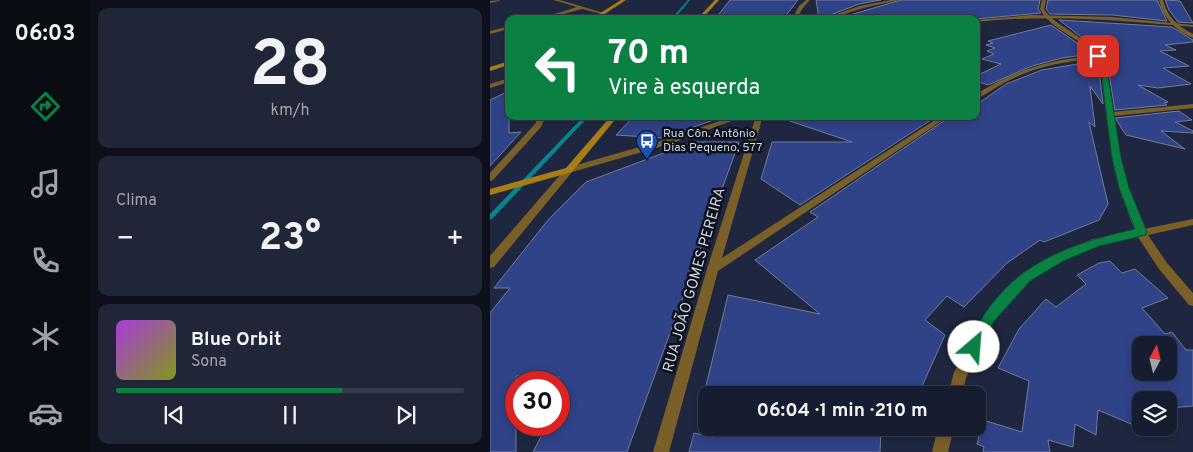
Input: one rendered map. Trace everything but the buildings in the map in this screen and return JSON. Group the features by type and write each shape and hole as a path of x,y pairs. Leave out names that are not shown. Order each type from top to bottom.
{"main road":[{"path":"599,15 624,0"},
{"path":"703,15 717,0"},
{"path":"490,69 505,64"},
{"path":"490,192 569,170 612,120"}],"street":[{"path":"490,2 498,0"},
{"path":"555,0 602,13"},
{"path":"796,15 808,0"},
{"path":"837,15 862,7 897,0"},
{"path":"1044,0 1042,9 1045,16 1076,36 1098,56 1104,70 1116,158 1124,188 1142,232 1153,252 1193,301"},
{"path":"1161,0 1164,10 1173,24 1193,36"},
{"path":"555,15 581,8"},
{"path":"980,21 1045,16 1104,17 1193,26"},
{"path":"490,32 505,28"},
{"path":"980,94 1011,76 1045,63 1098,56"},
{"path":"490,86 505,81"},
{"path":"500,83 505,85"},
{"path":"1110,114 1193,106"},
{"path":"490,178 541,120"},
{"path":"490,264 569,170 667,142 730,120"},
{"name":"RUA JOÃO GOMES PEREIRA","path":"661,452 713,269 759,120"},
{"path":"713,269 940,120"},
{"path":"957,386 959,377 989,317 1026,277 1059,257 1096,242 1193,222"},
{"path":"940,452 944,436"}],"waterway":[{"path":"676,15 689,0"},
{"path":"490,218 583,120"}],"place":[{"name":"Rua Côn. Antônio Dias Pequeno, 577","path":"647,160"}],"route":[{"path":"974,347 989,317 1026,277 1059,257 1096,242 1142,232 1124,188 1116,158 1104,70 1098,56"}]}
